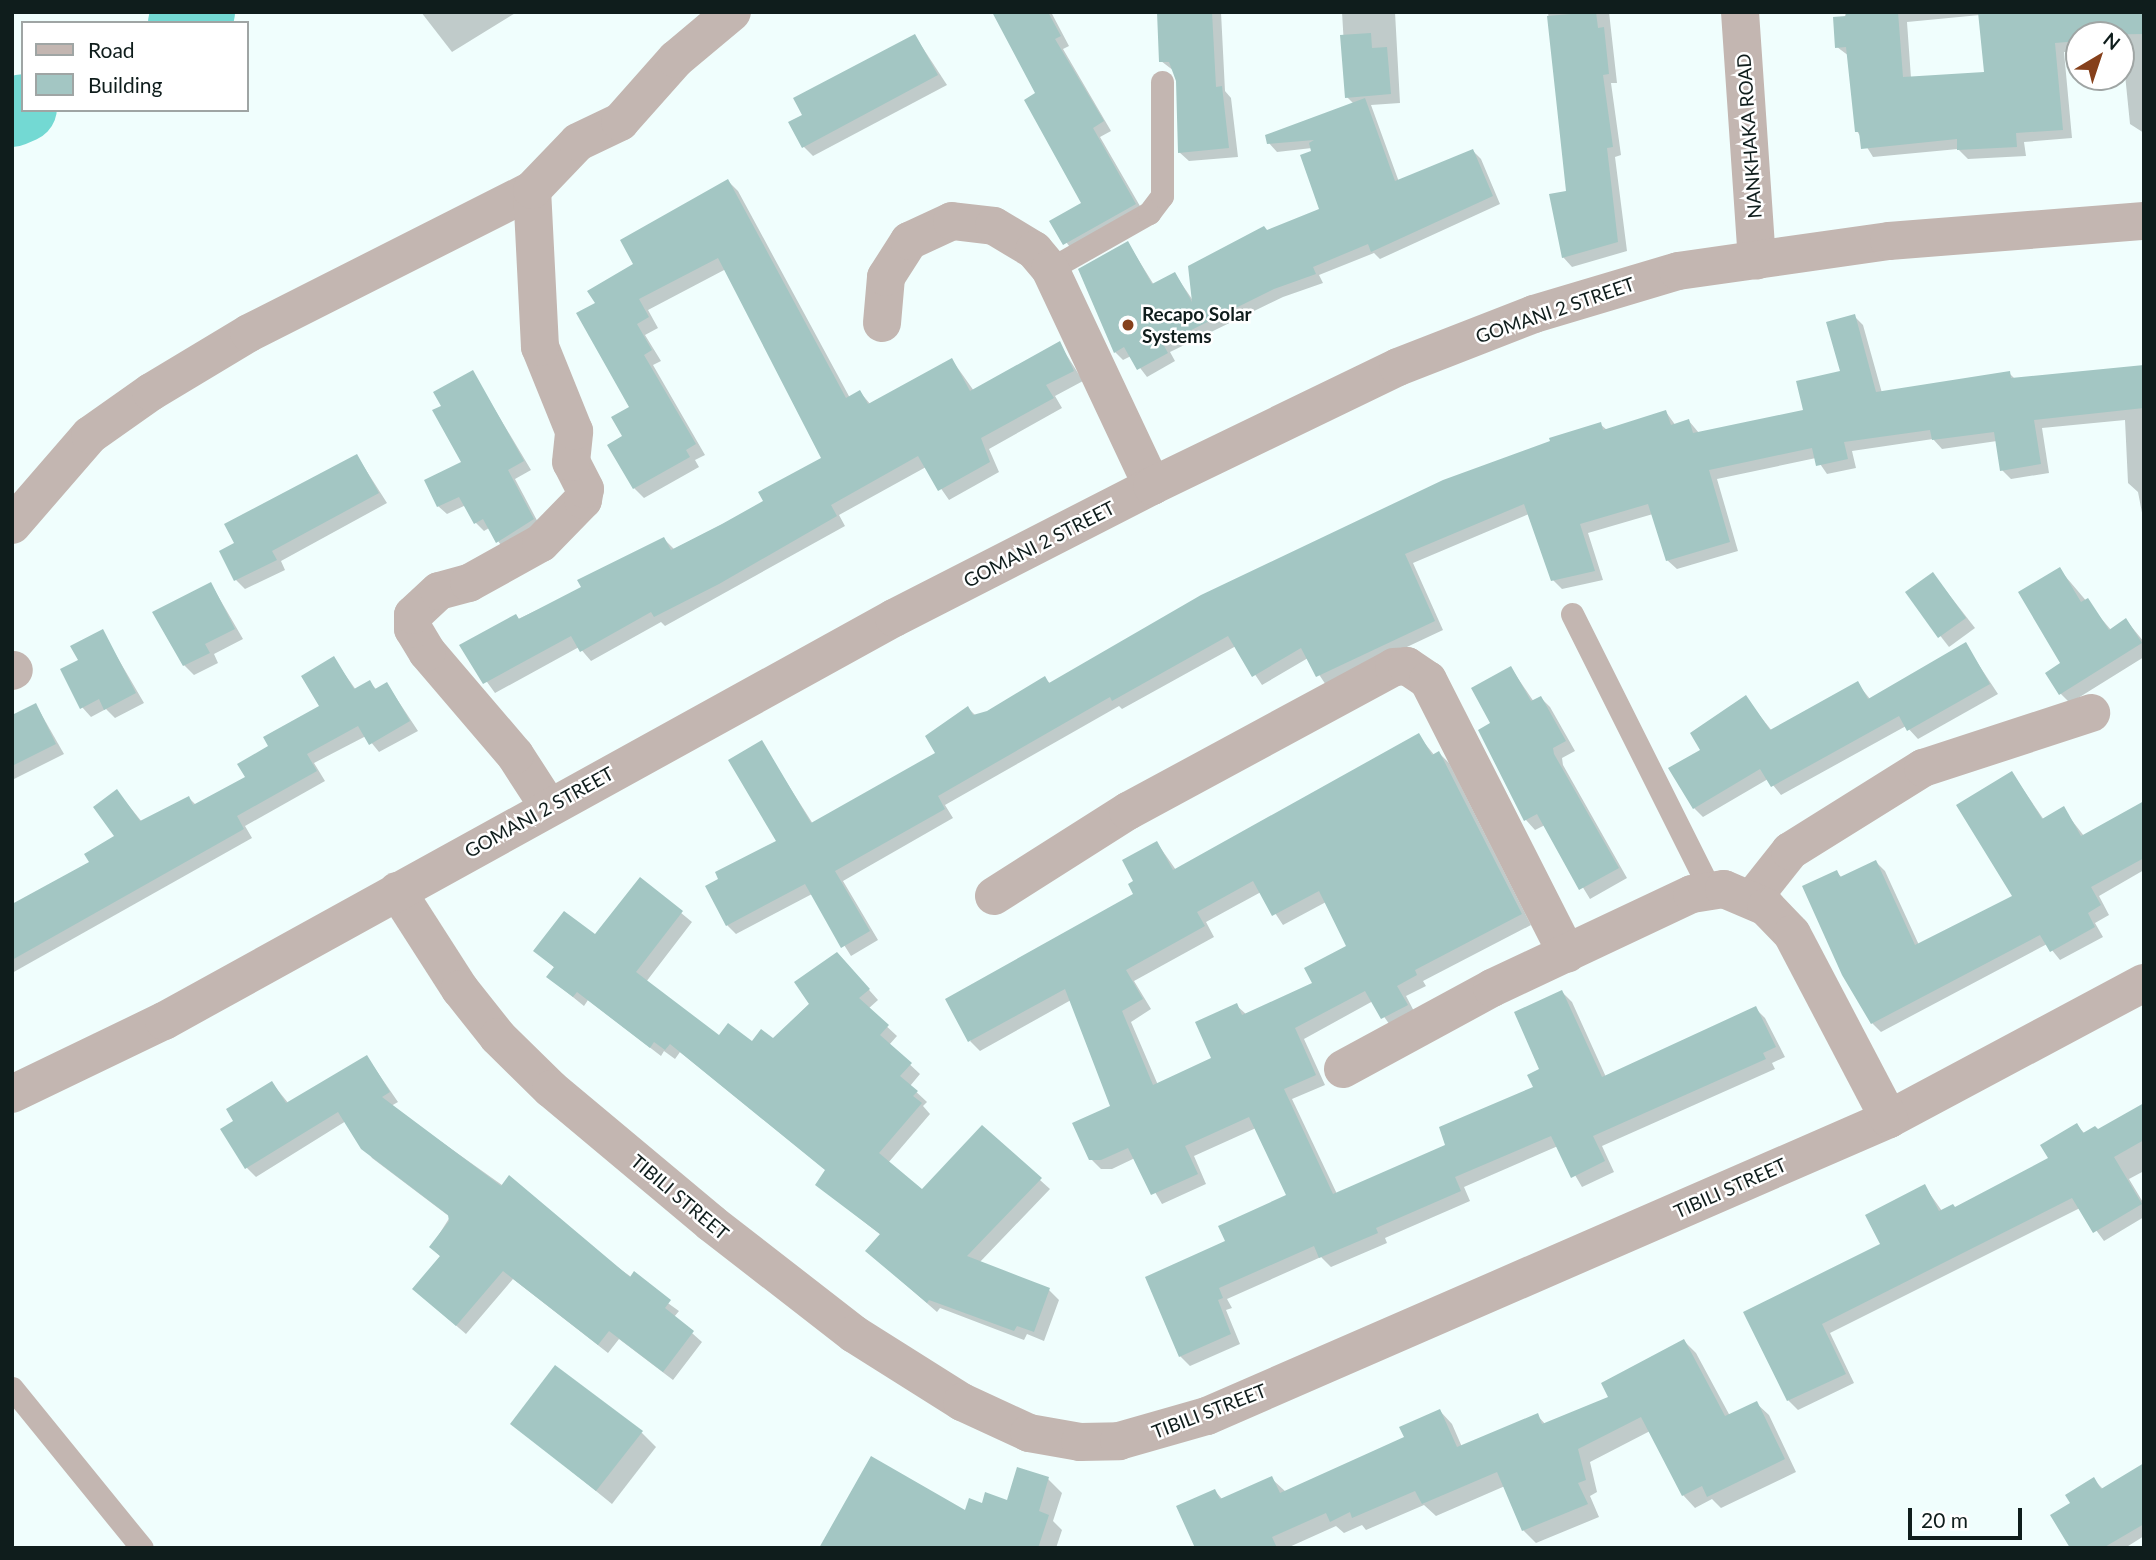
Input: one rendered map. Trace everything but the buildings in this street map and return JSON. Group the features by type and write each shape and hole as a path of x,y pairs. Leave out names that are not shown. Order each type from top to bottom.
{"street":[{"path":"12,525 90,435 151,392 249,333 532,190 578,142 620,122 676,59 732,12"},
{"name":"NANKHAKA ROAD","path":"1740,12 1757,260"},
{"path":"532,190 540,347 574,431 571,462 585,489 583,500 541,543 492,571 424,601 413,615 412,629 515,755 548,806"},
{"path":"882,323 886,277 909,242 952,221 994,226 1034,250 1050,270 1152,486"},
{"name":"GOMANI 2 STREET","path":"12,1094 164,1021 548,806 894,618 1152,486 1398,367 1534,314 1667,274 1889,241 2144,221"},
{"path":"994,896 1128,811 1394,667 1407,666 1428,680 1567,954"},
{"path":"1752,898 1790,851 1923,768 2091,713"},
{"path":"1342,1069 1567,954 1709,888 1752,898 1792,934 1889,1119"},
{"name":"TIBILI STREET","path":"397,891 460,989 498,1037 551,1089 710,1223 854,1334 962,1402 1029,1433 1080,1442 1132,1438 1207,1416 1889,1119 2144,983"}],"lane":[{"path":"1050,270 1149,213 1163,196 1162,82"},
{"path":"1572,614 1709,888"},
{"path":"12,1388 142,1548"}],"waterway":[{"path":"185,21 201,12"},
{"path":"12,113 21,109"}],"place":[{"name":"Recapo Solar Systems","path":"1128,325"}]}
